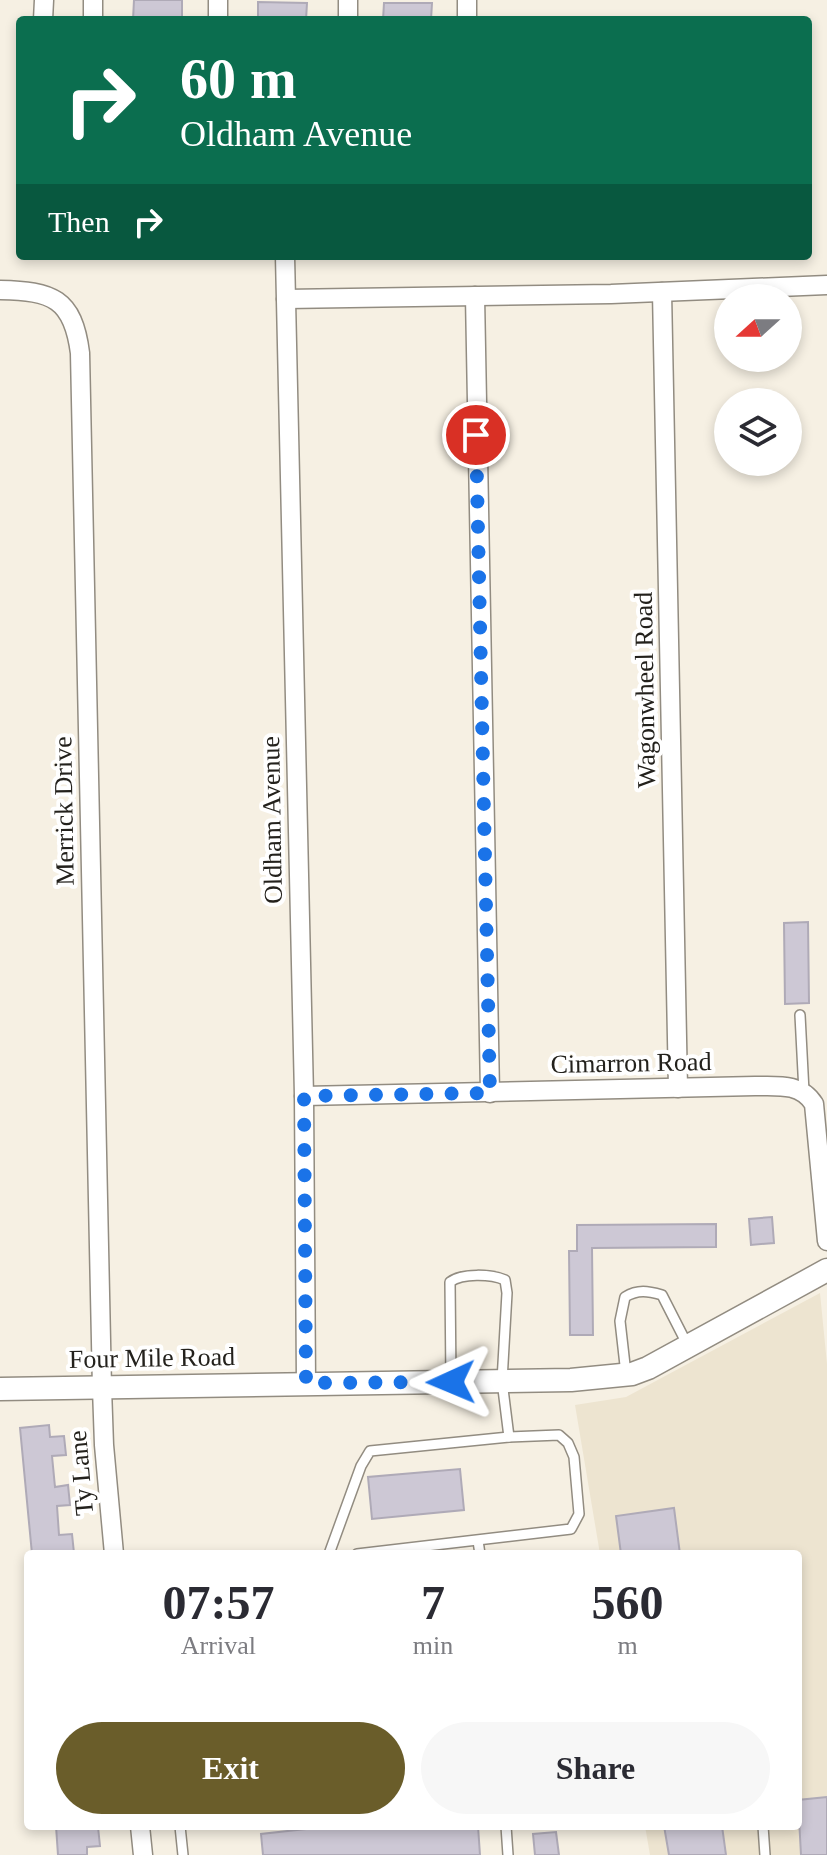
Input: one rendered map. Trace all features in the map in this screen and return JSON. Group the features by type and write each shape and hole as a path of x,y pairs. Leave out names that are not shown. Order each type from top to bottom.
{"street":[{"name":"Oldham Avenue","path":"285,260 304,1096 306,1383"},
{"path":"286,299 662,292 827,285"},
{"name":"Merrick Drive","path":"0,290 31,291 56,298 73,319 80,353 102,1388"},
{"name":"Wagonwheel Road","path":"662,292 678,1088"},
{"path":"475,296 490,1093"},
{"name":"Cimarron Road","path":"304,1096 786,1087 804,1092"},
{"path":"804,1092 814,1104 816,1115 827,1241"},
{"name":"Four Mile Road","path":"0,1389 571,1380 626,1374 648,1368 689,1347 827,1270"},
{"name":"Ty Lane","path":"102,1388 114,1550"},
{"path":"140,1830 143,1855"}],"lane":[{"path":"800,1015 804,1092"},
{"path":"451,1382 450,1282 460,1276 505,1280 502,1381 509,1437"},
{"path":"626,1374 620,1321 625,1297 634,1292 649,1291 662,1295 689,1347"},
{"path":"330,1550 361,1466 370,1451 509,1437 559,1435 568,1443 574,1457 579,1514 571,1529 394,1550"},
{"path":"478,1541 479,1550"},
{"path":"180,1830 183,1855"},
{"path":"506,1830 508,1855"},
{"path":"763,1830 765,1855"}],"shaded area":[{"path":"820,1293 827,1364 827,1855 650,1855 646,1830 802,1830 802,1550 599,1550 575,1405 626,1397"}],"building":[{"path":"134,0 182,0 182,16 133,16"},
{"path":"258,2 307,3 306,16 258,16"},
{"path":"384,3 432,3 431,16 383,16"},
{"path":"808,922 809,1003 785,1004 784,923"},
{"path":"772,1217 774,1243 751,1245 749,1219"},
{"path":"716,1224 716,1247 592,1248 593,1335 570,1335 569,1251 577,1251 577,1225"},
{"path":"49,1425 50,1437 64,1436 66,1455 52,1456 55,1487 68,1485 70,1505 57,1506 59,1535 72,1534 74,1550 32,1550 20,1428"},
{"path":"460,1469 464,1510 372,1519 368,1477"},
{"path":"674,1508 679,1550 620,1550 616,1516"},
{"path":"827,1797 827,1855 801,1855 802,1800"},
{"path":"56,1830 98,1830 100,1846 87,1847 87,1855 58,1855"},
{"path":"297,1830 478,1830 480,1855 263,1855 261,1834"},
{"path":"665,1830 723,1830 726,1855 669,1855"},
{"path":"556,1832 559,1855 535,1855 533,1834"}],"route":[{"path":"451,1382 306,1383 304,1096 490,1093 476,435"}]}
